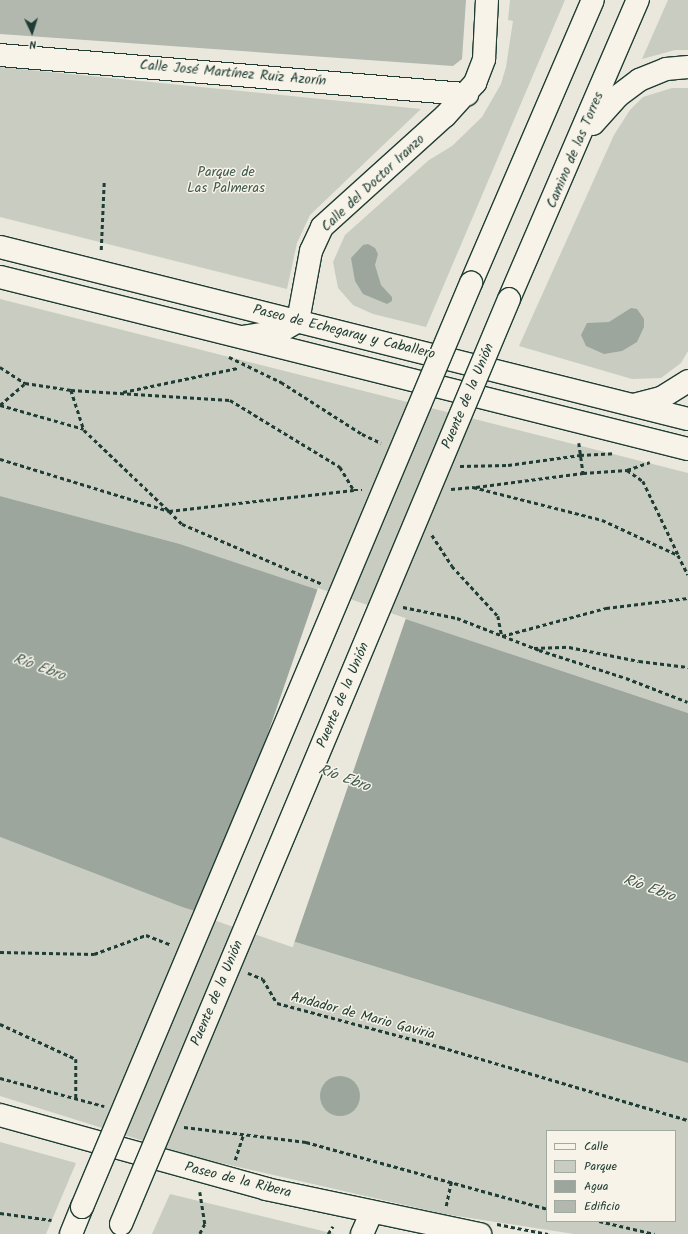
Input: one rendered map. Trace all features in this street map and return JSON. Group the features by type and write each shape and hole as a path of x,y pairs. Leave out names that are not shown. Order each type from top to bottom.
{"main road":[{"name":"Calle del Doctor Iranzo","path":"298,321 311,251 322,227 466,94 478,78 484,59 487,0"},
{"path":"71,1234 471,283 593,0"},
{"name":"Camino de las Torres","path":"509,299 580,140 638,0"},
{"name":"Calle José Martínez Ruiz Azorín","path":"0,55 466,94"},
{"path":"580,140 609,105 628,87 666,69 688,67"},
{"name":"Paseo de Echegaray y Caballero","path":"0,246 688,419"},
{"name":"Paseo de Echegaray y Caballero","path":"0,277 688,448"},
{"name":"Puente de la Unión","path":"119,1229 509,299"},
{"path":"238,337 281,331 298,321"},
{"path":"633,405 661,398 688,381"},
{"path":"646,438 688,434"},
{"name":"Paseo de la Ribera","path":"0,1115 266,1189 480,1234"},
{"path":"362,1234 372,1212"}],"path":[{"path":"101,250 104,181"},
{"path":"223,356 281,382 362,434 383,444"},
{"path":"0,366 25,383 71,390 230,400 340,467 354,490"},
{"path":"118,393 238,368"},
{"path":"0,405 25,383"},
{"path":"71,390 84,430"},
{"path":"0,405 84,430 182,524 317,583"},
{"path":"578,441 583,472"},
{"path":"452,465 466,467 508,465 580,455 619,453"},
{"path":"0,458 169,512 354,490 368,490"},
{"path":"442,489 473,487 583,472 627,470 652,461"},
{"path":"627,470 643,481 688,575"},
{"path":"473,487 602,520 678,555"},
{"path":"452,566 498,616 502,636"},
{"path":"502,636 606,608 688,598"},
{"path":"424,612 457,618 533,648 626,678 688,702"},
{"path":"533,648 569,647 639,661 688,667"},
{"path":"0,952 94,954 146,935 175,946"},
{"name":"Andador de Mario Gaviria","path":"241,970 263,979 277,1003 441,1047 688,1120"},
{"path":"0,1024 76,1059 76,1098"},
{"path":"0,1078 106,1106"},
{"path":"182,1126 306,1142 546,1209"},
{"path":"235,1161 243,1135"},
{"path":"445,1211 450,1182"},
{"path":"200,1192 205,1224 200,1234"},
{"path":"0,1213 52,1220"},
{"path":"603,1222 655,1234"},
{"path":"328,1234 333,1226"}],"green space":[{"path":"510,0 565,0 426,327 373,314 353,305 338,288 333,262 345,235 429,160 452,146 482,117 501,84 506,67 513,21 508,20"},
{"path":"668,0 688,0 688,50 675,50 642,59"},
{"name":"Parque de Las Palmeras","path":"0,67 421,109 310,215 297,243 287,289 0,217"},
{"path":"672,88 688,88 688,351 681,363 661,378 632,379 519,346 614,135 630,110 643,97"},
{"path":"0,299 688,473 688,713 180,544 0,496"},
{"path":"0,837 182,907 688,1063 688,1234 574,1234 444,1214 195,1157 0,1096"},
{"path":"0,1142 76,1163 46,1234 0,1234"},
{"path":"170,1194 335,1234 152,1234"}],"water":[{"path":"368,244 375,248 378,254 375,265 381,285 392,297 392,301 387,304 363,294 355,281 351,258 363,245"},
{"path":"631,308 637,309 644,319 644,327 637,342 622,351 604,354 586,346 581,335 587,323 609,322"},
{"name":"Río Ebro","path":"0,496 180,544 688,713 688,1063 182,907 0,837"},
{"path":"340,1076 348,1078 354,1082 358,1088 360,1096 358,1104 354,1110 348,1114 340,1116 332,1114 326,1110 322,1104 320,1096 322,1088 326,1082 332,1078"}],"pier":[{"path":"318,588 406,618 293,947 205,917"}],"building":[{"path":"0,0 466,0 462,59 453,66 0,34"}]}
